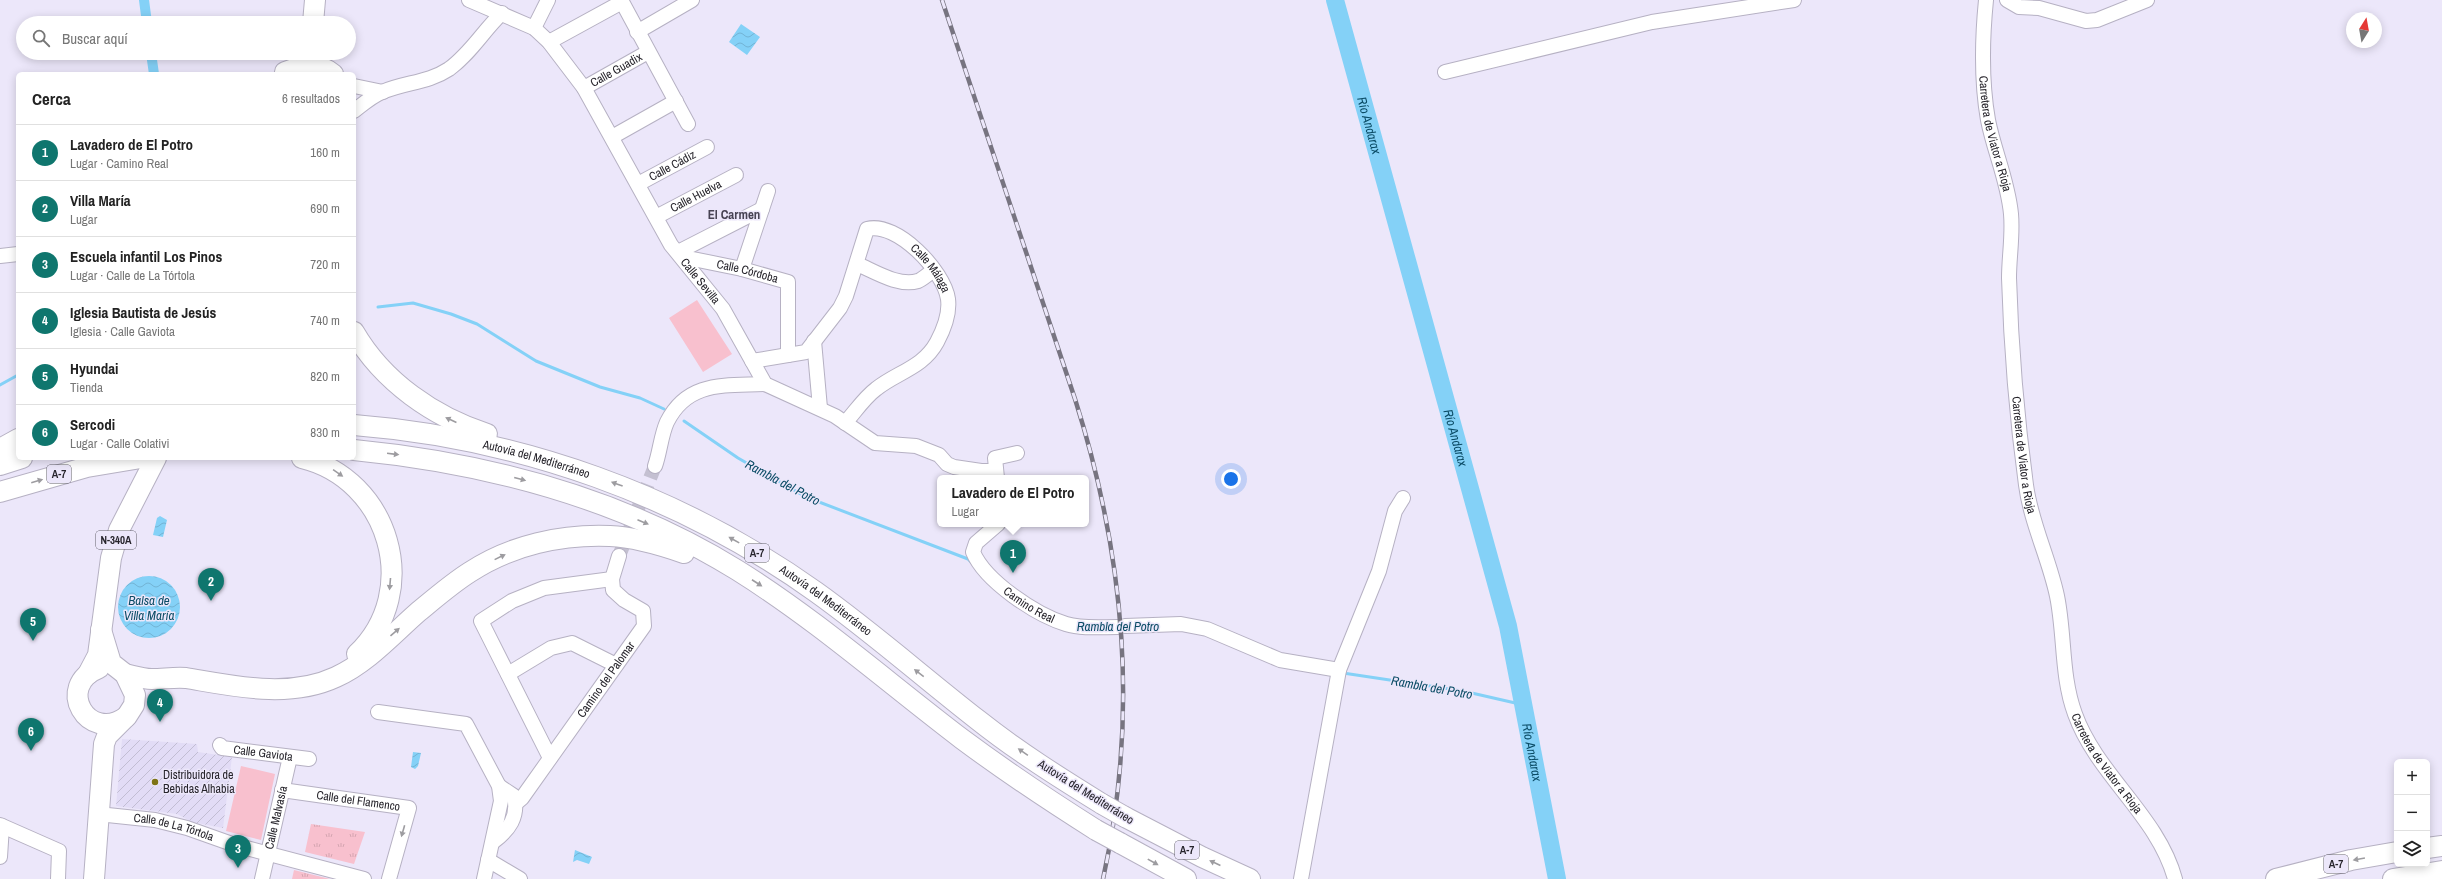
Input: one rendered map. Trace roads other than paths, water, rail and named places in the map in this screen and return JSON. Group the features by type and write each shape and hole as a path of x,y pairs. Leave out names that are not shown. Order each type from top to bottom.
{"highway":[{"path":"314,16 315,0"},
{"path":"319,0 320,16"},
{"path":"285,72 294,60"},
{"path":"328,60 336,72"},
{"path":"286,72 301,66 316,66 329,72"},
{"path":"356,335 386,373 435,412 470,428 525,445 552,461"},
{"name":"Autovía del Mediterráneo","path":"356,425 413,430 449,436 552,461 640,492 704,524 771,562 846,615 986,726 1040,764 1125,817 1202,857 1250,879"},
{"path":"0,448 16,440"},
{"name":"Autovía del Mediterráneo","path":"356,450 449,462 540,484 643,522 735,569 808,618 973,747 1096,830 1186,879"},
{"path":"0,465 16,460"},
{"name":"A-7","path":"0,492 87,467 126,460"},
{"name":"N-340A","path":"100,769 95,734 87,716 80,710 77,699 79,685 88,674 98,655 106,582 119,530 155,460"},
{"path":"308,460 333,469 354,484 373,506 387,537 391,559 390,585 386,608 378,627 364,648 346,665 316,683"},
{"path":"88,674 101,667 150,679 185,678 196,681 278,690 316,683 336,677 369,656 437,597 470,571 510,552 546,541 584,536 611,536 661,546 710,564 735,569"},
{"name":"N-340A","path":"94,879 100,769 104,744 108,736 130,710 133,688 121,671 111,662 101,630"},
{"path":"87,716 94,722 109,724 118,722 148,690 165,684 196,681"},
{"path":"2430,848 2442,846"},
{"name":"A-7","path":"2276,879 2351,860 2394,853"},
{"path":"2393,879 2442,871"}],"street":[{"name":"Calle Sevilla","path":"469,0 487,3 502,13 534,28 549,42 584,88 656,217 680,255 723,309 765,384"},
{"path":"534,28 548,0"},
{"path":"638,32 692,0"},
{"path":"1445,72 1652,22 1794,0"},
{"name":"Carretera de Viator a Rioja","path":"1986,0 1983,45 1985,95 1989,121 2006,181 2012,216 2009,277 2026,485 2057,598 2068,690 2082,730 2116,783 2149,826 2170,862 2175,879"},
{"path":"2007,0 2019,7 2039,8 2086,21 2097,20 2147,0"},
{"path":"549,42 621,1 688,124"},
{"path":"356,110 383,92 421,82 449,69 470,51 487,28 502,13"},
{"name":"Calle Guadix","path":"584,88 648,52"},
{"path":"356,86 383,92"},
{"path":"612,137 676,102"},
{"name":"Calle Cádiz","path":"638,184 708,147"},
{"name":"Calle Huelva","path":"656,217 736,175"},
{"path":"742,269 768,191"},
{"path":"680,255 762,209"},
{"name":"Calle Málaga","path":"752,361 806,352 840,308 857,264 867,229 876,227 885,229 924,255 944,285 948,309 947,320 929,357 876,389 845,423"},
{"path":"0,256 16,254"},
{"name":"Calle Córdoba","path":"680,255 742,269 788,282 788,355"},
{"path":"857,264 896,281 908,282 918,280 934,270"},
{"path":"814,341 820,408"},
{"path":"655,466 667,422 674,410 686,399 711,386 765,384 783,394 820,408 876,443 916,446 939,455 947,464 954,467 996,474 995,458 1017,453"},
{"path":"1301,879 1338,670 1379,571 1395,512 1403,498"},
{"name":"Camino Real","path":"995,527 976,543 973,552 978,564 1015,598 1066,624 1091,627 1181,624 1207,629 1280,660 1338,670"},
{"path":"550,758 482,621 512,601 544,588 612,579 619,556"},
{"name":"Camino del Palomar","path":"493,842 508,830 516,803 522,798 644,626 645,620 643,610 624,600 613,590 612,579"},
{"path":"508,674 551,648 572,643 616,665"},
{"path":"378,712 466,724 499,786 501,801 484,879"},
{"name":"Calle Gaviota","path":"220,745 222,748 309,759"},
{"name":"Calle Malvasía","path":"262,879 269,854 290,757"},
{"path":"499,786 514,796 516,803"},
{"name":"Calle del Flamenco","path":"282,790 409,808 389,879"},
{"name":"Calle de La Tórtola","path":"98,814 161,822 187,828 235,845 364,879"},
{"path":"0,857 1,826 59,851 58,879"},
{"path":"488,860 520,879"}],"water":[{"path":"741,24 760,37 747,55 729,42"},
{"path":"160,516 167,520 163,537 153,535 157,518"},
{"name":"Balsa de Villa María","path":"149,576 166,581 171,585 175,590 180,607 175,624 171,629 166,633 149,638 132,633 127,629 123,624 118,607 123,590 127,585 132,581"},
{"path":"413,752 421,753 418,766 415,769 411,767"},
{"path":"575,850 592,857 589,864 577,860 573,862"}],"waterway":[{"path":"144,0 146,16"},
{"name":"Río Andarax","path":"1335,0 1508,626 1557,879"},
{"path":"152,60 154,72"},
{"name":"Rambla del Potro","path":"378,307 413,303 451,314 477,324 536,361 600,387 640,398 664,409"},
{"name":"Rambla del Potro","path":"0,385 16,376"},
{"name":"Rambla del Potro","path":"684,421 738,458 806,497 968,559 973,564"},
{"name":"Rambla del Potro","path":"1343,673 1463,691 1524,705"}],"tunnel":[{"path":"619,556 655,466"}],"railway":[{"path":"942,0 1075,399 1092,458 1106,518 1115,577 1121,637 1123,697 1121,757 1114,818 1103,879"}],"place":[{"name":"Lavadero de El Potro","path":"1013,573"},
{"name":"Villa María","path":"211,601"},
{"name":"Hyundai","path":"33,641"},
{"name":"Iglesia Bautista de Jesús","path":"160,722"},
{"name":"Sercodi","path":"31,751"},
{"name":"Distribuidora de Bebidas Alhabia","path":"155,782"},
{"name":"Escuela infantil Los Pinos","path":"238,868"}],"district":[{"name":"El Carmen","path":"734,214"}]}
